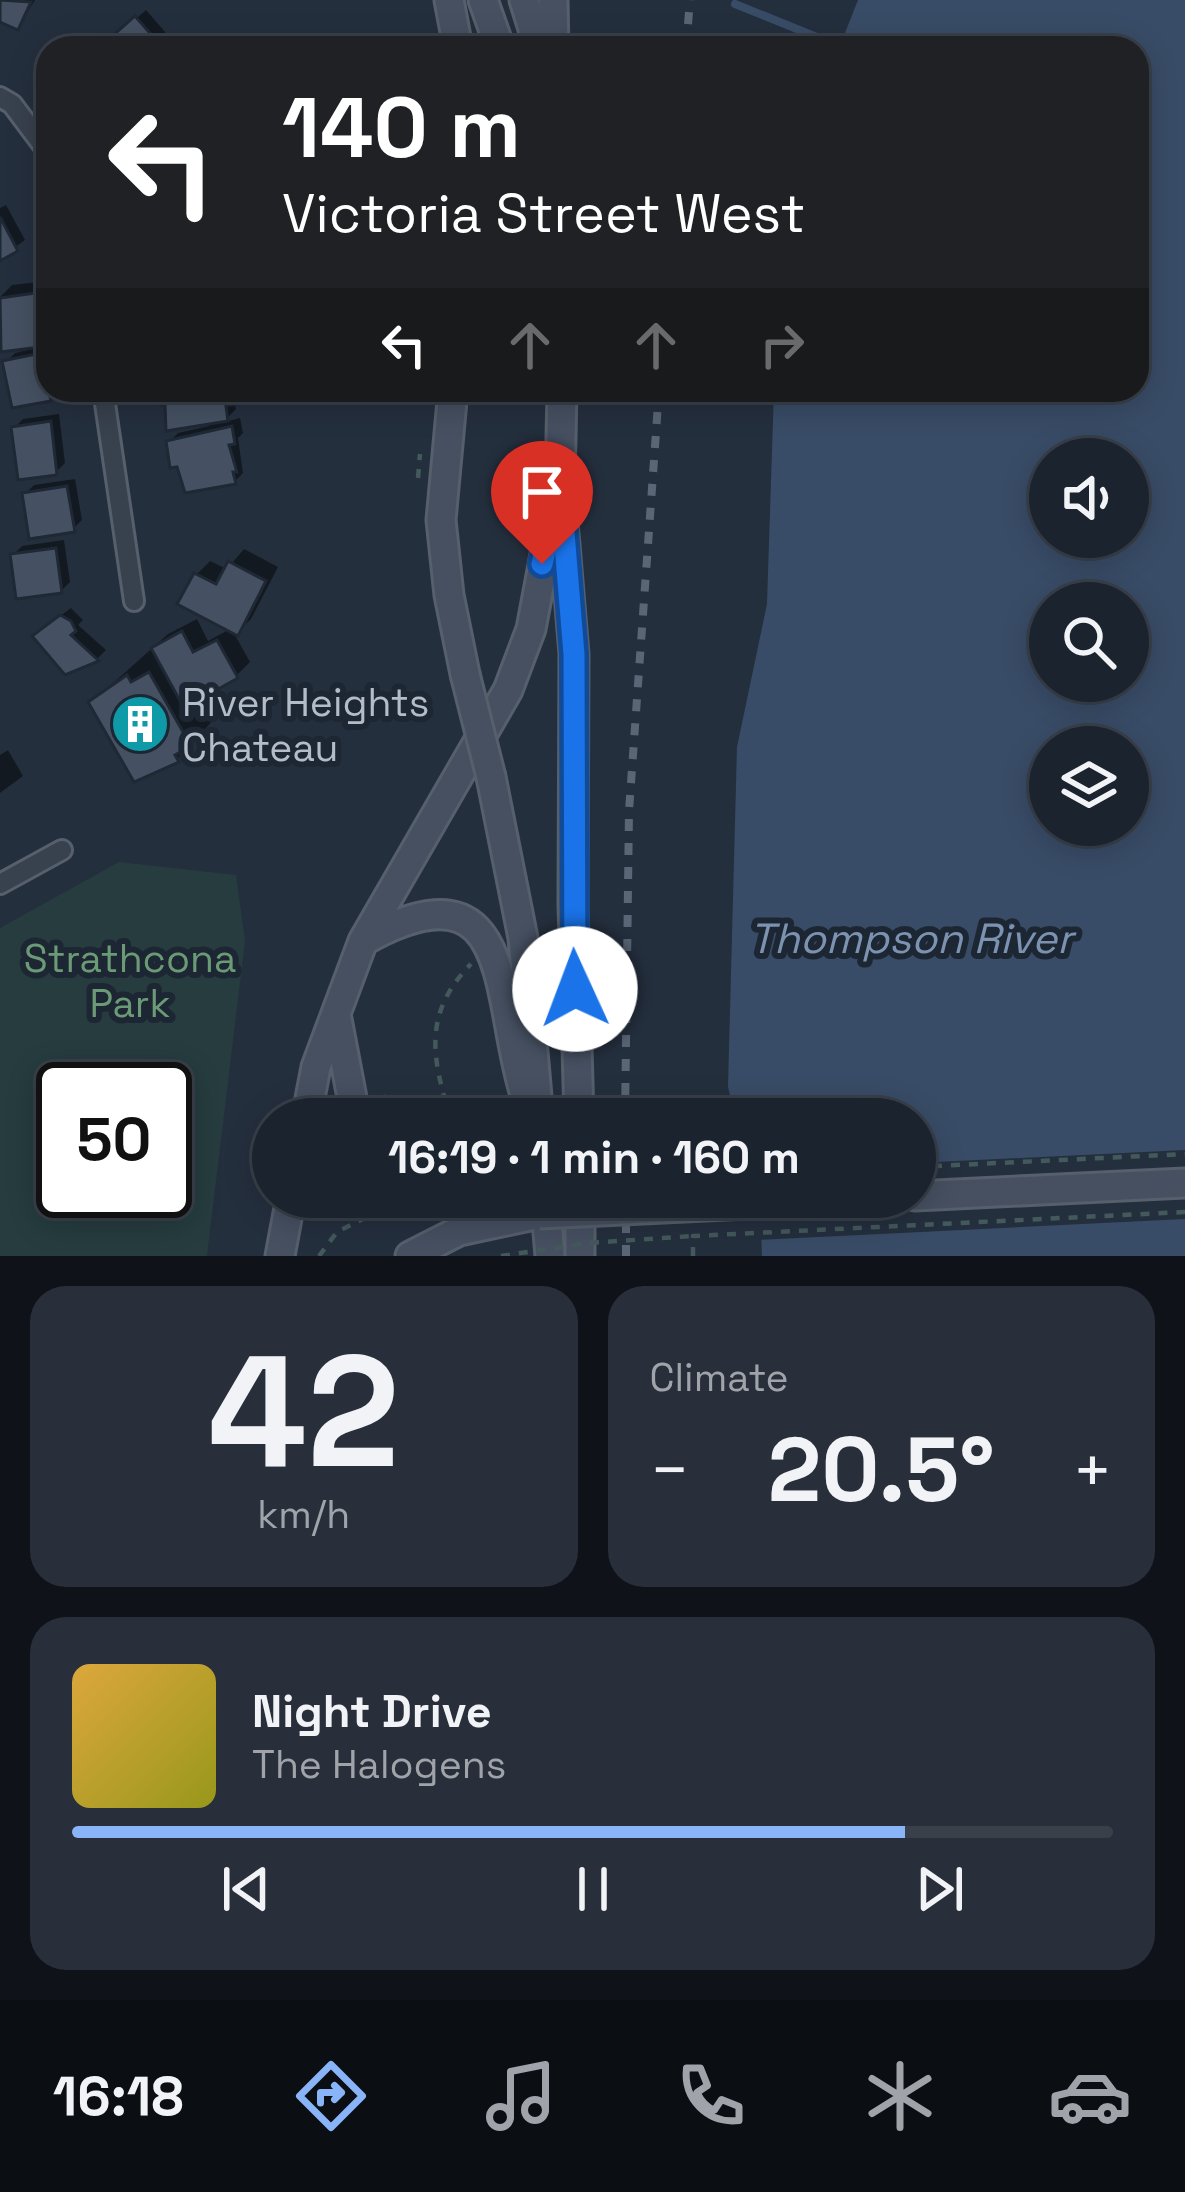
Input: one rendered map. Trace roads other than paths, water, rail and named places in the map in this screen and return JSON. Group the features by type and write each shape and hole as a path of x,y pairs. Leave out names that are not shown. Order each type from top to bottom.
{"main road":[{"path":"449,0 456,36"},
{"path":"483,0 496,36"},
{"path":"524,0 535,36"},
{"path":"553,0 554,36"},
{"path":"452,402 441,520 449,595 523,938 534,1098"},
{"path":"562,402 560,484 574,654 578,1098"},
{"path":"310,1098 316,1067 363,941 508,690 531,629 560,484"},
{"path":"363,941 399,921 440,914 473,928 489,944 500,966 512,1057 528,1098"},
{"path":"337,1018 352,1098"},
{"path":"936,1195 1185,1183"},
{"path":"280,1256 287,1218"},
{"path":"410,1256 459,1232 504,1218"},
{"path":"544,1218 550,1256"},
{"path":"580,1218 580,1256"}],"street":[{"path":"0,97 36,136"},
{"path":"105,402 134,602"},
{"path":"0,884 62,850"}],"water":[{"name":"Thompson River","path":"858,0 1185,0 1185,1256 762,1256 761,1229 814,1218 936,1218 936,1098 731,1098 737,747 767,604 774,402 1149,402 1149,36 844,36"}],"waterway":[{"path":"735,4 814,36"}],"railway":[{"path":"687,36 690,0"},
{"path":"625,1098 629,811 658,402"},
{"path":"626,1218 626,1256"}],"place":[{"name":"River Heights Chateau","path":"140,724"}],"park label":[{"name":"Strathcona Park","path":"130,980"}]}
